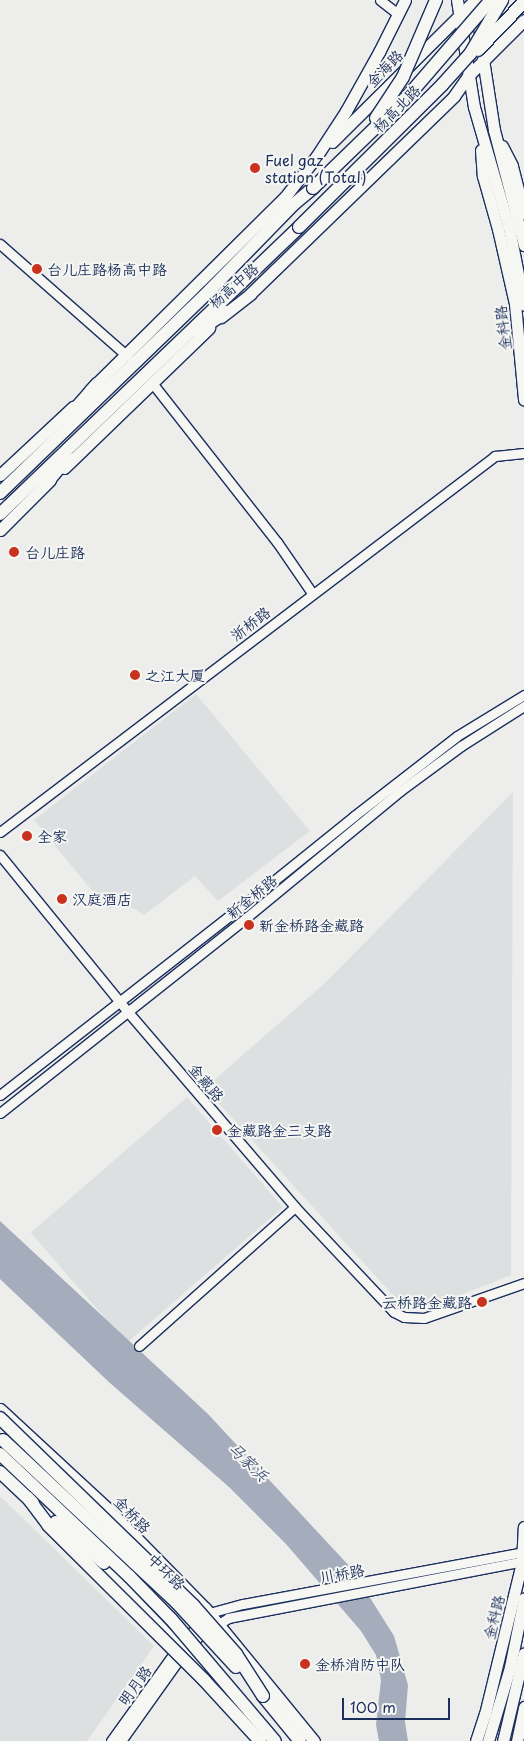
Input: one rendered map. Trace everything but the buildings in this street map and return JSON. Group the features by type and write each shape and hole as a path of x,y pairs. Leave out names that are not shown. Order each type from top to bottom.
{"highway":[{"name":"杨高北路","path":"313,188 386,105 420,42 436,0"},
{"path":"313,188 408,96 491,0"},
{"name":"杨高北路","path":"205,316 299,227 442,85 470,54 502,0"},
{"path":"442,85 524,2"},
{"name":"杨高中路","path":"0,494 210,290 294,204 313,188"},
{"path":"165,354 226,312"},
{"name":"杨高中路","path":"0,514 205,316"},
{"path":"16,478 97,384"},
{"path":"45,485 108,409"},
{"path":"0,1418 192,1605 236,1654 263,1696"},
{"name":"中环路","path":"0,1437 177,1604 263,1696 300,1741"},
{"name":"中环路","path":"0,1454 147,1594 217,1671 275,1741"},
{"path":"0,1472 104,1564 147,1594"},
{"path":"28,1498 48,1525 204,1680 260,1741"},
{"path":"280,1715 309,1741"}],"main road":[{"path":"316,157 346,111 394,11 405,0"},
{"path":"457,0 458,15"},
{"path":"475,0 494,130 498,171 524,305"},
{"name":"金海路","path":"316,157 475,0"},
{"name":"金科路","path":"458,15 480,136 482,176 498,228 515,304 524,400"},
{"path":"484,63 524,20"},
{"name":"杨高中路","path":"0,530 226,312 250,294 454,96 468,76 484,63"},
{"path":"494,130 512,166 524,213"},
{"name":"金科路","path":"480,136 498,171"},
{"name":"杨高中路","path":"0,474 97,384 124,352 285,197 316,157"},
{"path":"498,171 524,244"},
{"name":"金桥路","path":"0,1409 108,1510 209,1613 314,1741"},
{"path":"0,1464 182,1648 266,1741"},
{"name":"金科路","path":"476,1741 485,1714 523,1557 524,1527"},
{"path":"488,1741 510,1667 524,1598"},
{"path":"503,1741 524,1653"},
{"path":"517,1741 524,1707"}],"street":[{"path":"380,0 394,11"},
{"path":"0,244 124,352"},
{"path":"152,384 277,542 312,593"},
{"name":"浙桥路","path":"0,832 312,593 495,456 524,453"},
{"name":"新金桥路","path":"0,1096 442,748 524,695"},
{"name":"新金桥路","path":"0,1113 128,1012 400,791 461,746 524,706"},
{"name":"金藏路","path":"0,855 128,1012 295,1207 386,1304 404,1316 418,1318 435,1315 524,1282"},
{"path":"139,1346 295,1207"},
{"name":"川桥路","path":"182,1648 218,1623 301,1599 523,1557"},
{"name":"川桥路","path":"209,1613 243,1604 301,1599"},
{"path":"182,1648 209,1613"},
{"name":"明月路","path":"111,1741 182,1648"},
{"name":"明月路","path":"121,1741 182,1648"}],"shaded area":[{"path":"196,694 310,831 218,901 195,876 144,915 133,908 119,906 107,909 34,820"},
{"path":"513,792 511,1275 435,1305 401,1304 205,1088 325,983"},
{"path":"187,1097 283,1207 127,1343 31,1233"},
{"path":"0,1496 154,1646 87,1741 0,1741"}],"water":[{"name":"马家浜","path":"0,1221 208,1414 352,1569 394,1636 408,1685 405,1722 408,1741 379,1741 376,1725 381,1680 376,1655 361,1631 286,1544 229,1487 110,1383 0,1279"}],"place":[{"name":"Fuel gaz station (Total)","path":"255,168"},
{"name":"台儿庄路杨高中路","path":"37,269"},
{"name":"台儿庄路","path":"14,552"},
{"name":"之江大厦","path":"135,675"},
{"name":"全家","path":"27,836"},
{"name":"汉庭酒店","path":"62,899"},
{"name":"新金桥路金藏路","path":"249,925"},
{"name":"金藏路金三支路","path":"217,1130"},
{"name":"云桥路金藏路","path":"482,1302"},
{"name":"金桥消防中队","path":"305,1664"}]}
